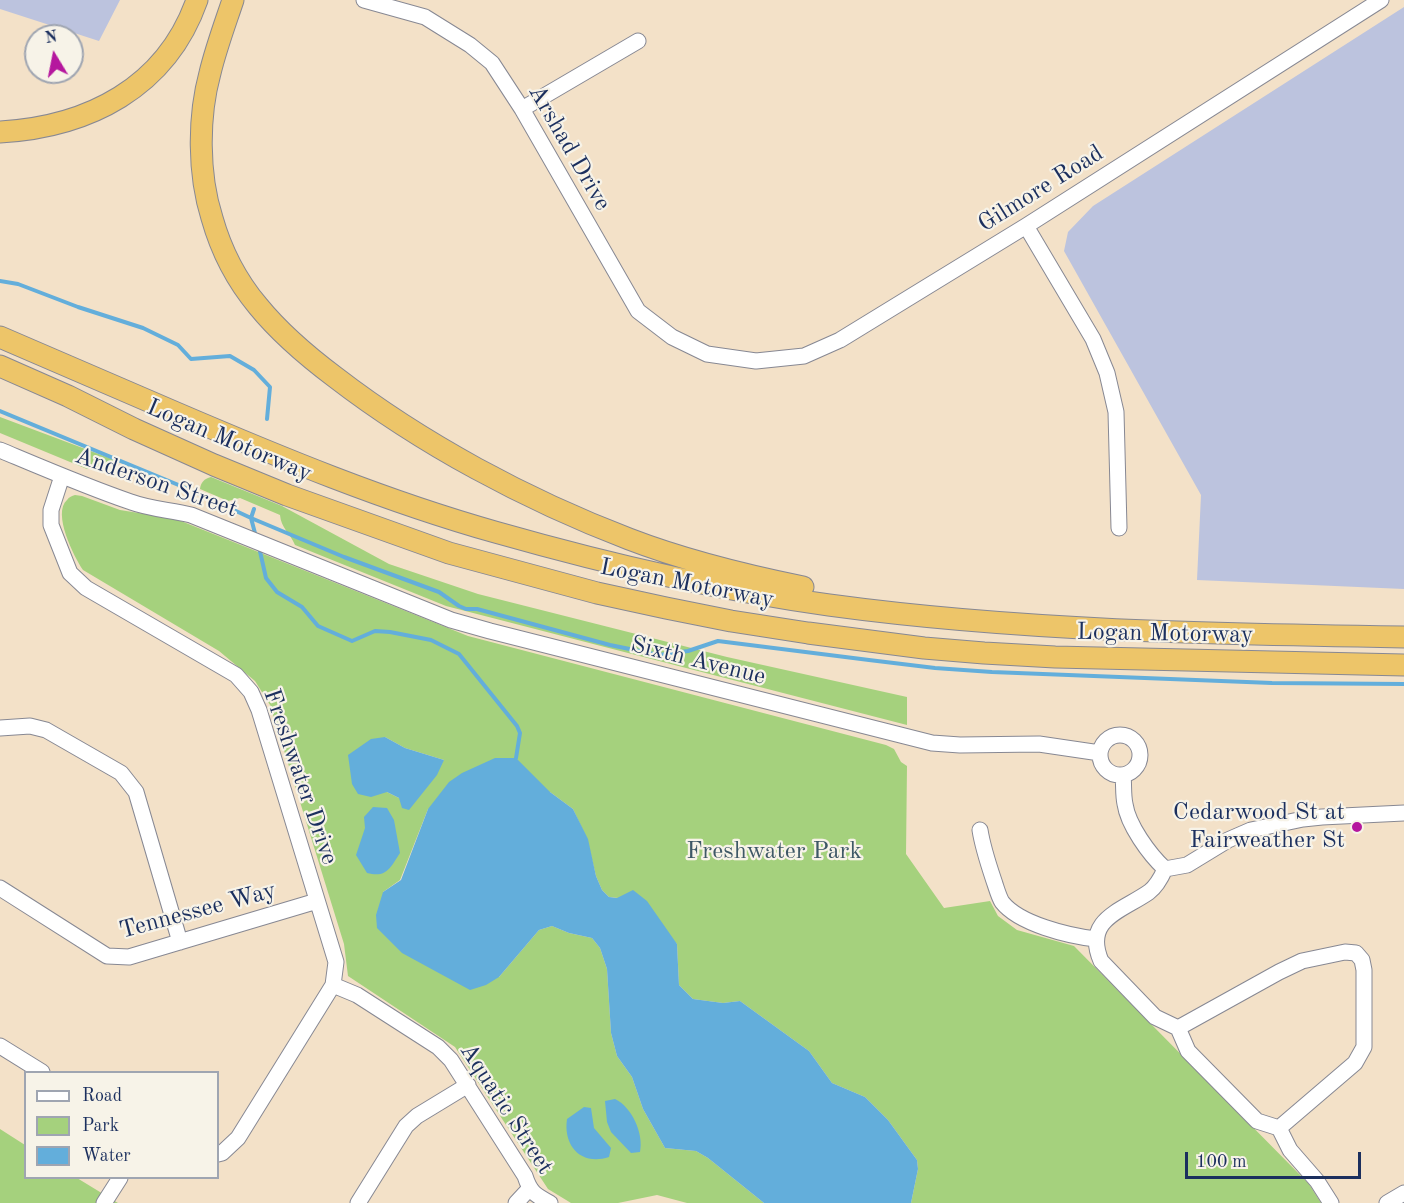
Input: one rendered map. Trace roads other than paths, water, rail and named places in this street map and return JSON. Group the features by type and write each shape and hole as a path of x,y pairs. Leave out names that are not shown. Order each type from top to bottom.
{"highway":[{"path":"0,132 58,124 94,111 126,94 152,72 171,51 184,31 197,0"},
{"path":"232,0 211,67 205,97 202,144 206,192 215,228 243,287 272,323 309,357 375,407 453,455 532,498 631,540 716,567 762,578 809,588 956,609 998,622"},
{"name":"Logan Motorway","path":"0,337 293,462 381,495 491,531 629,567 827,605 934,617 1215,634 1404,637"},
{"name":"Logan Motorway","path":"0,366 184,452 287,495 450,553 666,608 819,635 984,653 1055,657 1404,665"}],"street":[{"name":"Arshad Drive","path":"364,0 426,17 470,45 492,63 522,109 638,311 672,337 707,354"},
{"name":"Gilmore Road","path":"707,354 756,361 804,356 840,340 1026,226 1381,0"},
{"path":"522,109 638,41"},
{"path":"1026,226 1093,339 1107,373 1116,412 1119,528"},
{"name":"Anderson Street","path":"0,450 134,503 176,511 297,558"},
{"name":"Freshwater Drive","path":"62,476 51,510 51,525 70,573 86,588 236,675 251,692 259,710 336,962 333,985 238,1138 219,1154"},
{"name":"Sixth Avenue","path":"297,558 451,620 907,738 960,745 1039,744 1100,753"},
{"path":"0,728 30,726 46,730 121,773 136,792 180,942"},
{"path":"1125,735 1137,743 1141,756 1139,763 1130,773 1117,775 1106,770 1102,765 1100,753 1101,747 1111,736 1125,735"},
{"path":"1123,775 1125,805 1132,824 1154,858 1165,869"},
{"path":"1165,869 1187,865 1228,840 1251,830 1303,819 1404,813"},
{"path":"980,830 983,851 1001,900 1013,914 1076,937 1096,939"},
{"path":"1165,869 1161,880 1150,891 1110,916 1102,924 1096,939 1097,952 1101,961 1155,1017 1178,1028 1188,1051 1257,1120 1279,1128 1290,1150 1317,1180 1331,1203"},
{"name":"Tennessee Way","path":"0,888 107,956 129,957 317,901"},
{"path":"1178,1028 1302,961 1345,952 1356,953 1362,960 1364,970 1364,1047 1355,1064 1279,1128"},
{"name":"Aquatic Street","path":"333,985 357,995 438,1047 451,1060 525,1176 529,1189 550,1203"},
{"path":"0,1046 40,1071"},
{"path":"358,1203 406,1126 417,1116 468,1085"},
{"path":"104,1202 119,1179"},
{"path":"516,1203 529,1189"},
{"path":"1387,1203 1404,1193"}],"water":[{"path":"385,737 405,748 444,760 437,775 409,810 402,808 399,798 387,792 371,797 358,794 352,784 348,755 371,739"},
{"path":"495,758 516,758 550,792 573,809 588,839 596,876 602,890 609,897 617,898 633,890 647,901 677,944 679,985 693,999 723,1003 740,1001 809,1051 832,1083 865,1097 888,1120 917,1160 918,1169 911,1203 764,1203 696,1151 665,1148 643,1109 632,1077 617,1056 611,1033 607,969 600,948 592,938 569,933 552,926 539,930 499,977 486,985 470,990 402,953 377,928 376,915 383,892 401,880 428,809 449,782 462,773"},
{"path":"373,807 387,808 394,820 400,853 384,873 379,874 367,873 356,855 365,828 364,817"},
{"path":"615,1099 627,1108 635,1122 640,1137 640,1152 631,1153 611,1132 607,1122 605,1101"},
{"path":"584,1107 591,1108 594,1128 611,1148 609,1157 590,1159 576,1152 571,1145 568,1138 567,1119"}],"waterway":[{"path":"0,281 18,284 143,328 178,345 191,359 230,356 254,370 270,387 267,419"},
{"path":"0,411 344,557 439,592 466,609 477,609 610,645 659,655 688,651 718,641 935,668 992,672 1272,683 1404,684"},
{"path":"254,509 251,518 256,537"},
{"path":"259,547 266,578 277,592 302,607 318,626 352,641 375,631 431,640 459,654 517,726 520,733 516,758"}],"place":[{"name":"Cedarwood St at Fairweather St","path":"1357,827"}],"park label":[{"name":"Freshwater Park","path":"774,852"}]}
